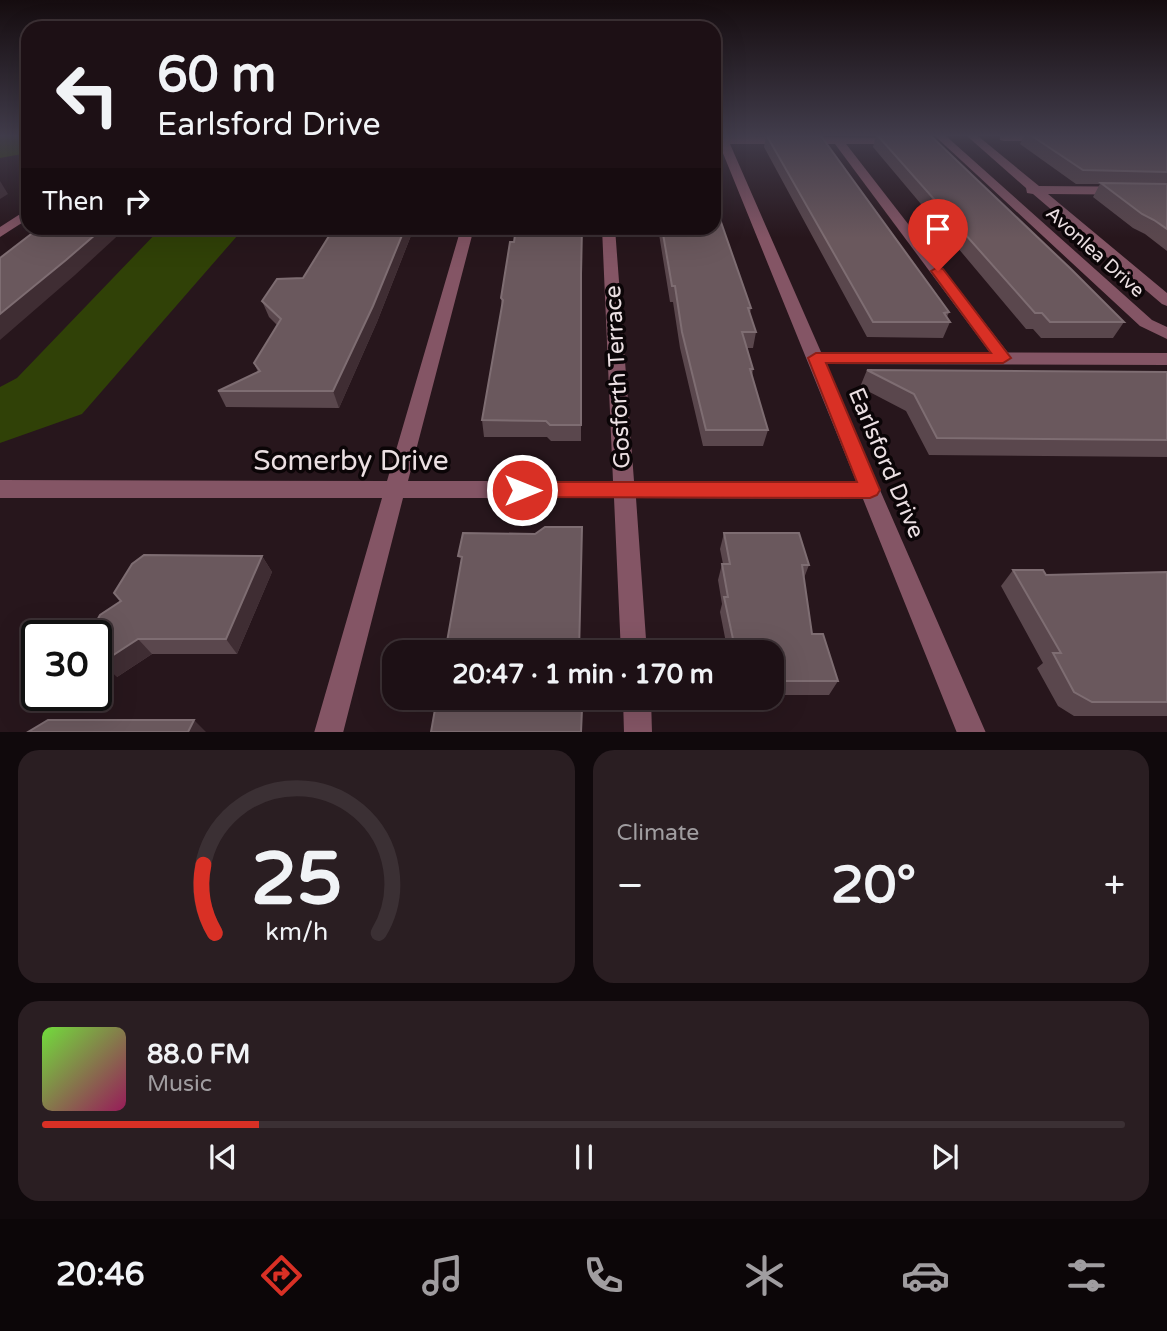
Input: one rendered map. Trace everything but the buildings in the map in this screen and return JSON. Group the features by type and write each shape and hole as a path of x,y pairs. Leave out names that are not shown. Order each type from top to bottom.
{"street":[{"name":"Earlsford Drive","path":"733,170 816,358 972,732"},
{"path":"860,170 1003,358"},
{"name":"Avonlea Drive","path":"978,170 1146,323 1167,334"},
{"name":"Avonlea Drive","path":"1012,170 1167,301"},
{"path":"999,190 1167,191"},
{"path":"0,233 21,218"},
{"path":"328,732 465,235"},
{"name":"Gosforth Terrace","path":"609,235 633,640"},
{"path":"816,358 1167,359"},
{"name":"Somerby Drive","path":"0,489 870,490"},
{"path":"637,710 638,732"}],"green space":[{"path":"154,235 238,235 82,414 0,443 0,387 17,378"}],"route":[{"path":"522,490 870,490 816,358 1003,358 938,271"}]}
